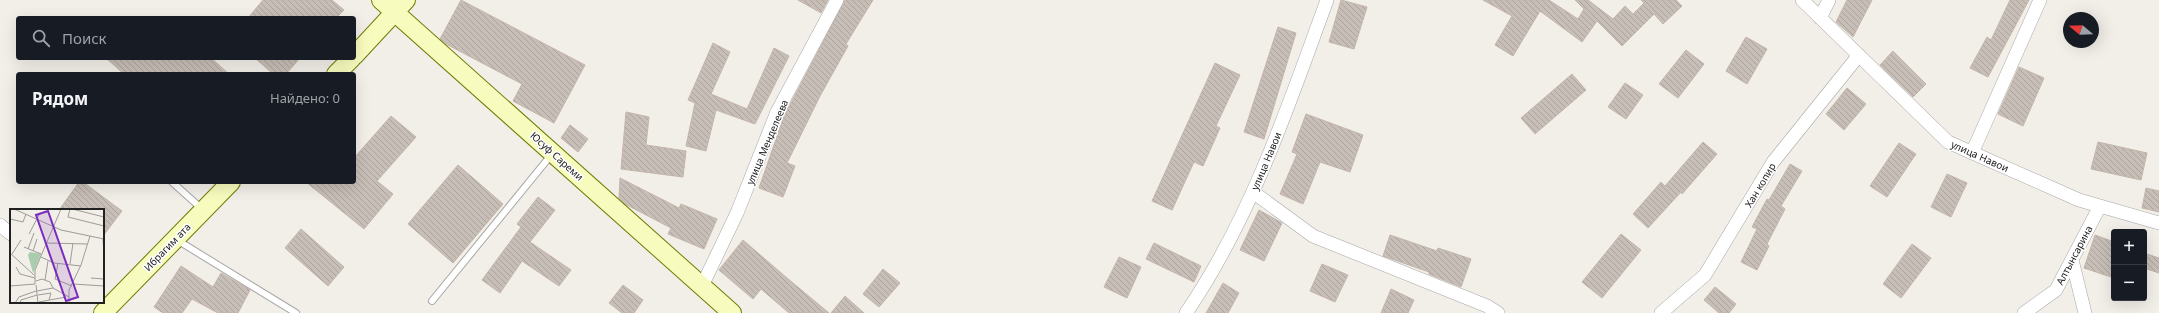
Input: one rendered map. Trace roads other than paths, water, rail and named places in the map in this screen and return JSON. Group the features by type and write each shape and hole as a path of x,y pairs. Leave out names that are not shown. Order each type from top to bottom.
{"main road":[{"name":"Юсуф Сареми","path":"381,0 401,6 553,153 732,313"},
{"path":"356,54 401,6"},
{"path":"338,72 350,60"},
{"name":"Ибрагим ата","path":"105,309 229,184"}],"street":[{"name":"улица Менделеева","path":"702,286 737,213 777,112 837,0"},
{"name":"улица Навои","path":"1186,313 1211,277 1253,192 1282,123 1328,0"},
{"name":"улица Навои","path":"1802,0 1948,142 2078,200 2159,223"},
{"path":"1820,18 1829,0"},
{"path":"1972,153 2040,0"},
{"name":"Хан копир","path":"1662,313 1706,275 1773,162 1859,55"},
{"path":"1253,192 1313,236 1487,306 1498,313"},
{"name":"Алтынсарина","path":"2024,313 2056,290 2100,206"},
{"path":"0,225 10,233"},
{"path":"2072,260 2085,313"}],"lane":[{"path":"432,301 553,153"},
{"path":"174,184 203,210"},
{"path":"175,239 296,313"}]}
